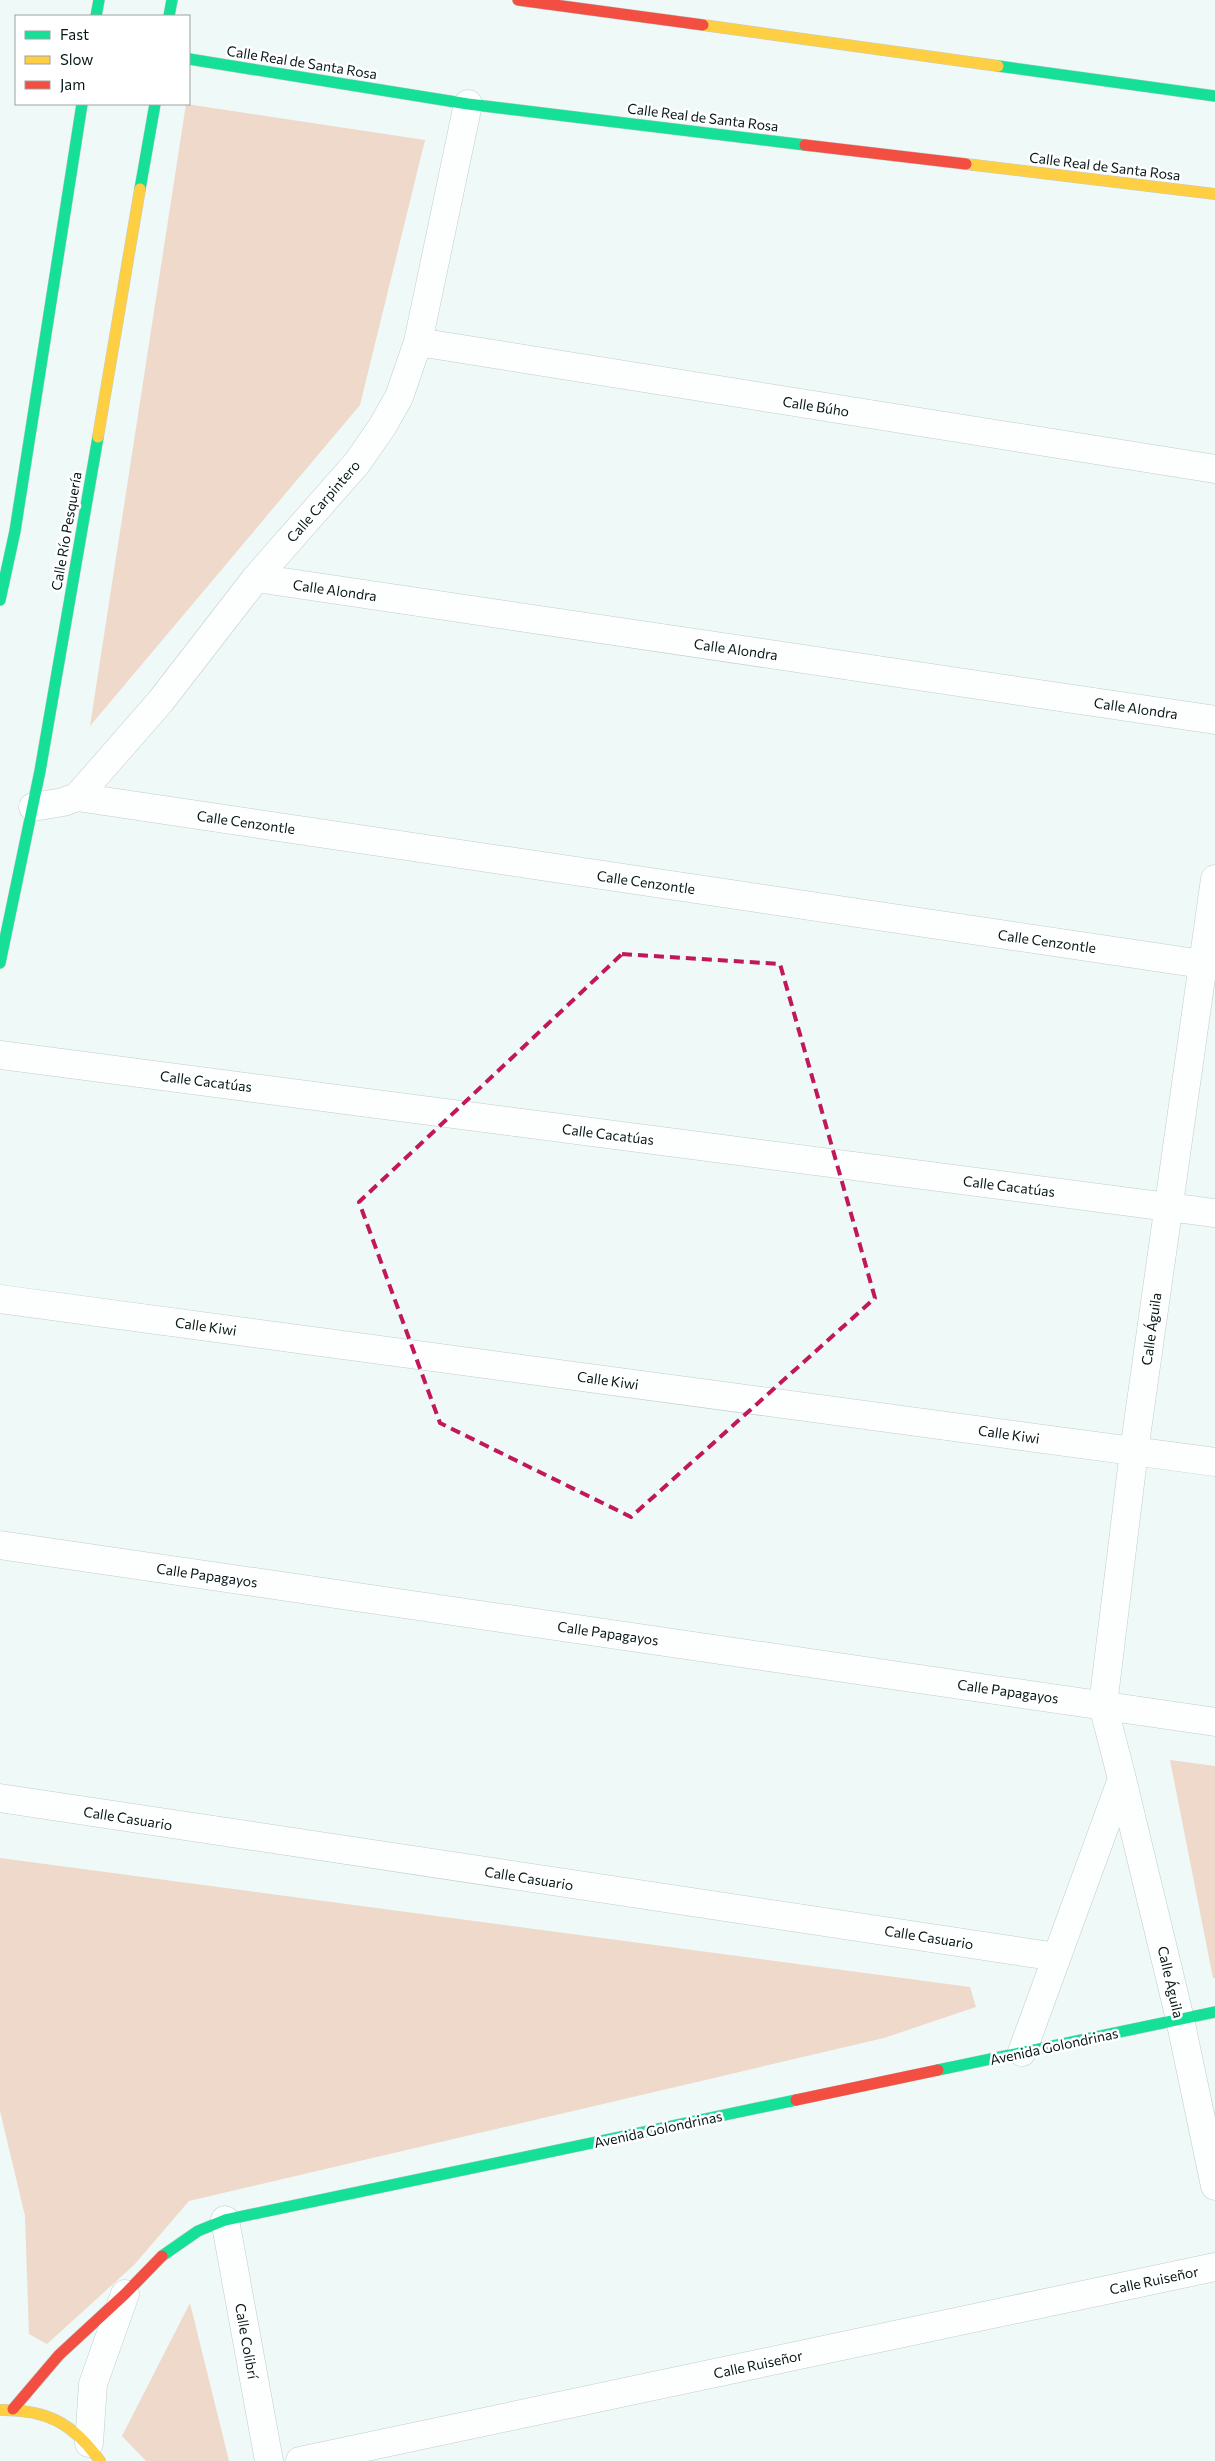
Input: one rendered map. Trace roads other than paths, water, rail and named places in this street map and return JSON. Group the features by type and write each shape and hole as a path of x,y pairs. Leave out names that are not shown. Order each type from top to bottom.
{"street":[{"path":"96,15 99,0"},
{"path":"170,15 172,0"},
{"path":"518,0 1215,96"},
{"name":"Calle Real de Santa Rosa","path":"190,59 468,104 1215,194"},
{"name":"Calle Carpintero","path":"77,797 160,702 256,578 357,463 399,397 418,342 468,104"},
{"path":"0,600 15,531 82,105"},
{"name":"Calle Río Pesquería","path":"0,963 33,807 155,105"},
{"name":"Calle Búho","path":"418,342 1215,469"},
{"name":"Calle Alondra","path":"256,578 1215,720"},
{"path":"33,807 63,802 77,797"},
{"name":"Calle Cenzontle","path":"77,797 1210,965"},
{"name":"Calle Águila","path":"1215,879 1210,965 1168,1206 1134,1450 1103,1705 1180,2020 1215,2186"},
{"name":"Calle Cacatúas","path":"0,1055 1215,1213"},
{"name":"Calle Kiwi","path":"0,1298 1215,1462"},
{"name":"Calle Papagayos","path":"0,1545 1215,1722"},
{"path":"1022,2052 1122,1779"},
{"name":"Calle Casuario","path":"0,1798 1057,1957"},
{"name":"Avenida Golondrinas","path":"12,2409 59,2355 125,2294 165,2252 198,2231 225,2220 1215,2012"},
{"name":"Calle Colibrí","path":"225,2220 269,2461"},
{"name":"Calle Ruiseñor","path":"300,2461 1215,2267"},
{"name":"Avenida Golondrinas","path":"94,2452 93,2384 125,2294"},
{"path":"0,2410 12,2409 40,2413 67,2424 94,2452"}]}
